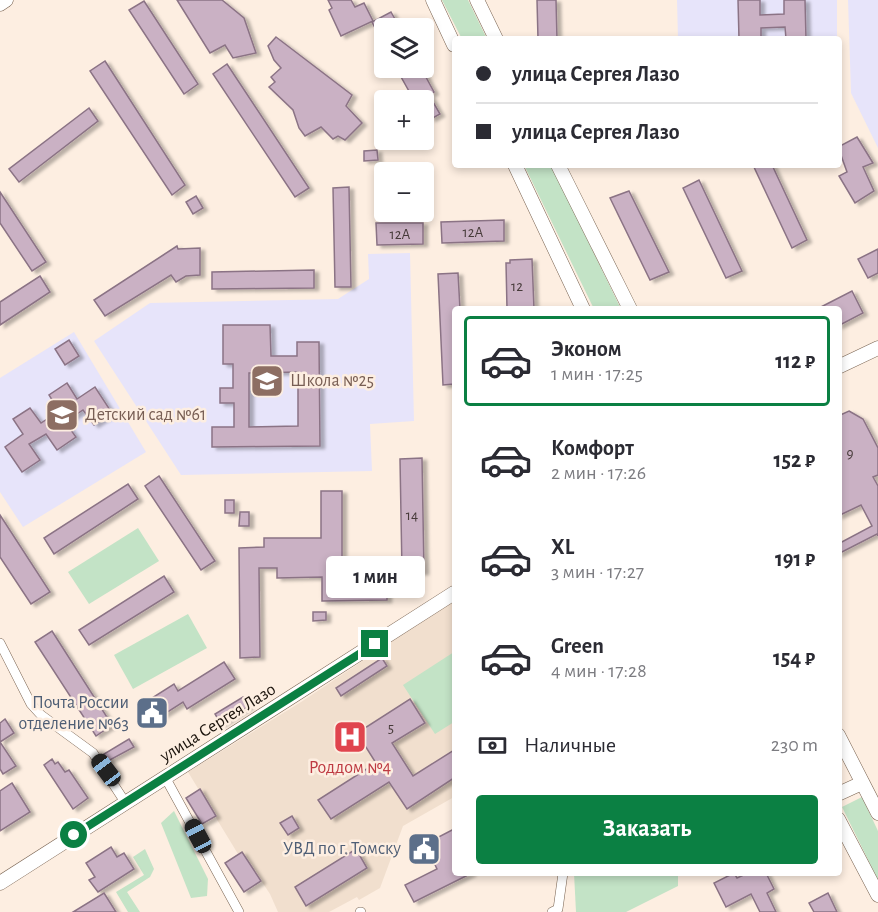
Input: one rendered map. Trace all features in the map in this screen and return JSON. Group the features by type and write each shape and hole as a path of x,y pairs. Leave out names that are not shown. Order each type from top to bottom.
{"street":[{"path":"0,3 6,0"},
{"path":"433,0 452,41"},
{"path":"477,0 495,36"},
{"path":"516,168 582,306"},
{"path":"560,168 628,306"},
{"path":"842,365 878,348"},
{"name":"улица Сергея Лазо","path":"0,883 452,594"},
{"path":"0,643 31,704 41,715 93,753 125,802"},
{"path":"842,743 878,813"},
{"path":"165,777 238,912"},
{"path":"842,792 862,783"},
{"path":"842,827 878,895"},
{"path":"552,912 558,909 563,876"}],"shaded area":[{"path":"677,0 837,0 837,36 678,36"},
{"path":"848,0 878,0 878,148 851,93"},
{"name":"Школа №25","path":"410,253 414,421 370,424 372,471 181,475 94,341 150,303 338,299 369,279 368,254"},
{"name":"Детский сад №61","path":"74,332 146,452 23,527 0,492 0,378"},
{"name":"Роддом №4","path":"452,601 452,798 403,826 380,888 359,900 357,897 329,912 278,912 270,894 242,852 238,854 188,772 301,702"}],"green space":[{"path":"442,0 468,0 486,36 460,36"},
{"path":"525,168 552,168 620,306 593,306"},
{"path":"138,528 159,561 89,604 68,572"},
{"path":"188,614 207,648 133,689 114,655"},
{"path":"452,653 452,723 435,734 403,685"},
{"path":"862,797 878,831 878,880 842,807"},
{"path":"174,811 208,879 207,896 191,898 161,823"},
{"path":"145,849 154,869 150,877 127,892 140,912 128,912 116,892 144,875 133,857"},
{"path":"574,876 678,876 678,886 626,912 576,912"}],"building":[{"path":"177,0 222,0 244,18 256,53 233,58 225,45 210,53"},
{"path":"328,0 351,0 355,7 364,3 373,21 341,36 329,10 332,8"},
{"path":"537,0 556,0 557,36 538,36"},
{"path":"738,0 760,0 760,15 784,14 784,0 805,0 806,36 786,36 785,27 761,28 761,36 739,36"},
{"path":"144,1 198,84 184,94 129,10"},
{"path":"391,12 394,18 380,18"},
{"path":"276,37 352,95 346,106 362,123 345,140 338,136 333,139 321,127 305,136 299,128 293,110 269,87 275,82 271,77 281,68 274,60 268,46"},
{"path":"105,61 185,185 172,195 90,71"},
{"path":"227,64 309,188 295,197 213,74"},
{"path":"402,78 426,78 433,90 408,90"},
{"path":"434,104 440,114 434,117"},
{"path":"89,108 98,121 19,182 9,169"},
{"path":"857,137 873,163 863,167 874,191 855,203 839,176 847,172 842,158 842,145"},
{"path":"377,150 378,160 364,161 364,151"},
{"path":"754,168 773,168 807,240 792,248"},
{"path":"699,180 742,271 726,278 683,188"},
{"path":"349,187 351,287 335,287 333,188"},
{"path":"629,191 669,272 650,280 610,198"},
{"path":"0,192 46,262 32,271 0,223"},
{"path":"196,196 203,208 193,214 186,202"},
{"path":"504,220 504,241 442,243 441,222"},
{"path":"376,223 423,223 423,244 377,245"},
{"path":"177,246 178,249 200,248 200,275 186,276 176,282 171,275 105,316 94,300"},
{"path":"878,249 878,273 868,278 858,259"},
{"path":"532,259 534,306 507,306 506,263 510,263 510,260"},
{"path":"314,270 314,288 212,289 212,272"},
{"path":"458,273 460,306 452,306 452,384 443,385 438,274"},
{"path":"40,276 50,292 0,325 0,302"},
{"path":"852,291 863,313 842,324 842,306 823,306"},
{"path":"223,325 270,325 271,356 297,356 297,342 319,342 320,446 212,447 212,427 234,427 234,403 220,403 220,388 233,388 233,364 223,364","holes":["298,372 298,426 249,427 249,373"]},
{"path":"69,340 79,356 65,365 55,349"},
{"path":"67,383 77,399 95,387 112,413 94,425 83,410 65,422 76,437 57,450 46,434 29,444 40,460 22,472 5,447 23,434 13,419 30,408 41,423 59,411 49,395"},
{"path":"849,411 863,419 878,448 878,475 873,477 878,486 878,536 877,534 842,552 842,542 872,526 861,505 842,514 842,414"},
{"path":"422,458 424,572 402,572 400,459"},
{"path":"159,476 215,561 201,570 145,486"},
{"path":"128,484 138,499 54,554 44,538"},
{"path":"321,491 342,491 342,562 387,561 387,600 322,601 322,577 277,578 277,568 259,568 260,657 240,658 239,548 264,547 264,538 321,538"},
{"path":"225,500 234,500 234,513 225,513"},
{"path":"240,512 249,512 249,526 239,526"},
{"path":"0,515 50,592 31,604 0,557"},
{"path":"164,576 174,592 89,645 79,630"},
{"path":"313,612 326,612 326,620 313,621"},
{"path":"52,631 112,725 96,736 35,642"},
{"path":"382,658 387,666 341,696 336,688"},
{"path":"224,662 235,679 187,709 183,702 152,722 141,705 174,684 178,691"},
{"path":"243,697 249,706 221,724 215,714"},
{"path":"410,699 425,723 392,743 413,776 452,751 452,779 407,809 389,782 331,819 318,800 376,763 357,733"},
{"path":"5,719 14,733 0,742 0,723"},
{"path":"129,739 134,747 108,761 104,754"},
{"path":"0,742 16,766 3,774 0,769"},
{"path":"52,759 55,764 58,762 65,772 69,770 88,798 73,809 44,765"},
{"path":"12,783 30,812 0,831 0,791"},
{"path":"200,789 216,816 202,824 186,798"},
{"path":"292,816 299,828 288,835 280,823"},
{"path":"452,830 452,876 466,876 414,902 405,885 437,869 425,844"},
{"path":"111,847 117,857 124,853 134,869 98,892 89,880 95,877 86,863"},
{"path":"356,849 367,868 306,906 295,887"},
{"path":"242,852 261,881 244,892 225,863"},
{"path":"728,876 737,878 768,876 774,889 767,893 776,912 760,912 751,894 726,907 714,883"},
{"path":"104,893 116,912 73,912"},
{"path":"828,893 837,912 814,912 809,903"}],"place":[{"name":"Школа №25","path":"267,381"},
{"name":"Детский сад №61","path":"62,415"},
{"name":"Почта России отделение №63","path":"152,713"},
{"name":"Роддом №4","path":"350,737"},
{"name":"УВД по г. Томску","path":"424,849"}],"route":[{"path":"74,835 375,644"}]}
